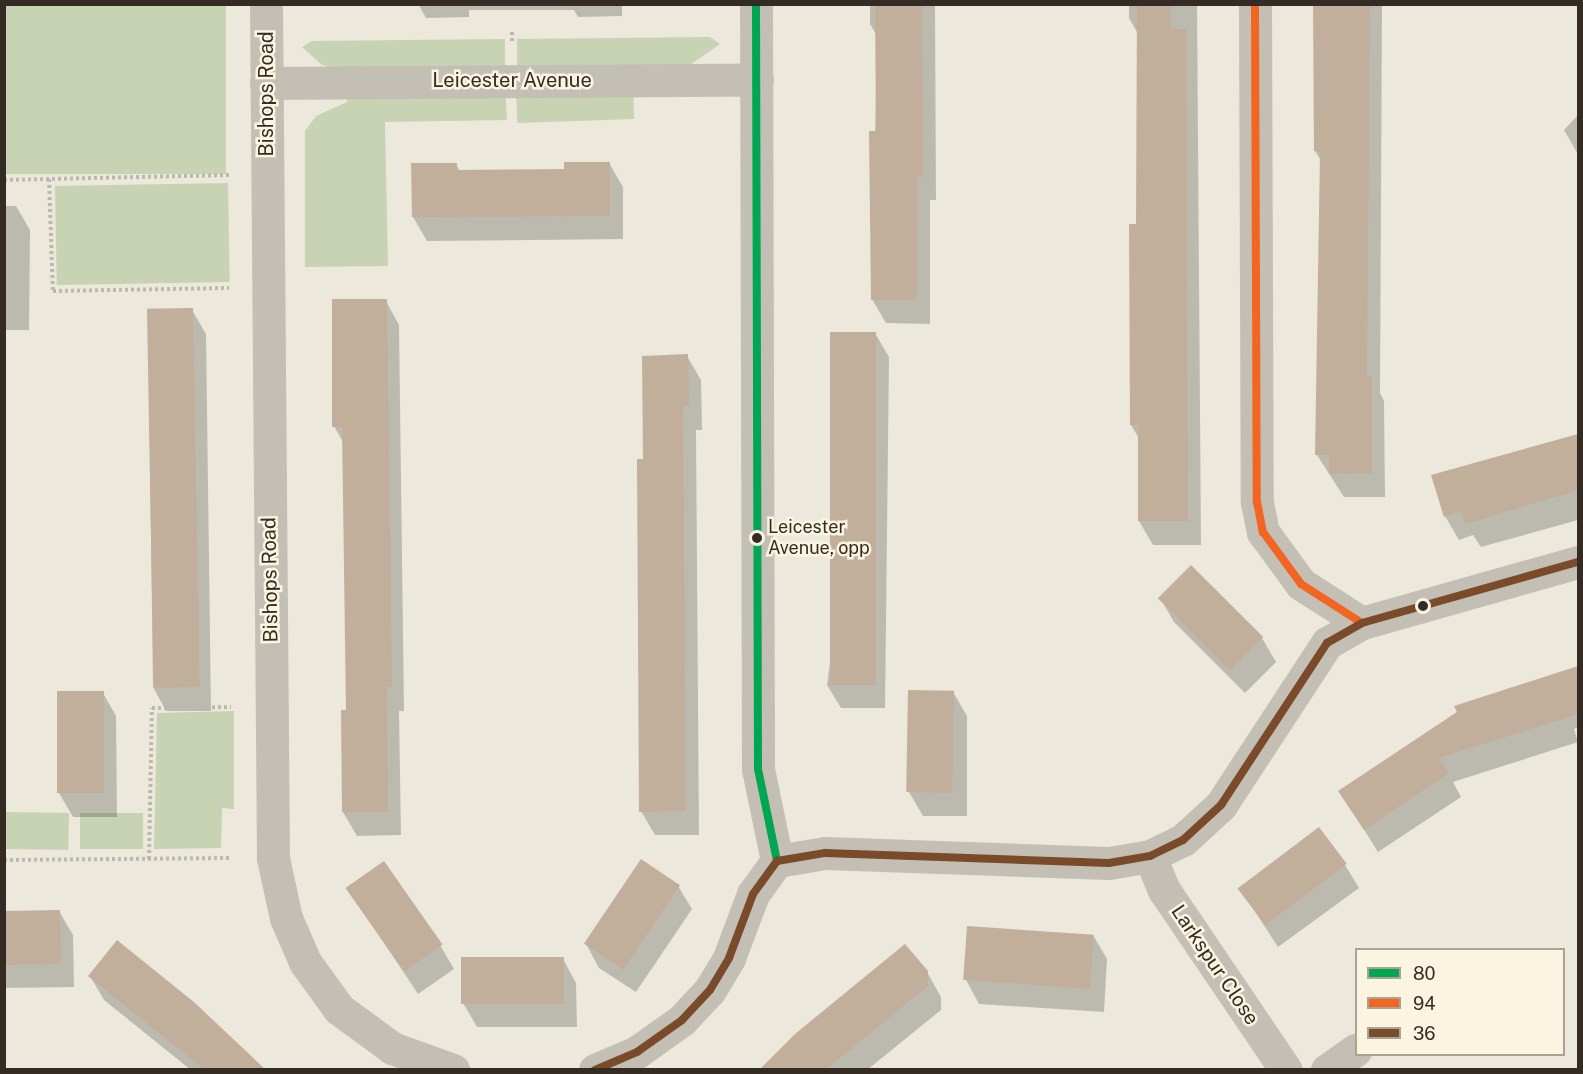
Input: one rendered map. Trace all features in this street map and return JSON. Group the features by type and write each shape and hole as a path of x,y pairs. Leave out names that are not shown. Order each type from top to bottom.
{"street":[{"name":"Bishops Road","path":"266,4 273,858 291,929 305,962 339,1009 392,1048 453,1070"},
{"path":"756,4 758,769 777,861"},
{"path":"1255,4 1257,502 1263,532 1293,575 1362,623"},
{"name":"Leicester Avenue","path":"266,83 757,80"},
{"path":"595,1070 637,1052 682,1020 710,990 729,958 753,894 777,861 825,854 1109,863 1150,856 1183,840 1221,805 1327,643 1362,623 1578,562"},
{"name":"Larkspur Close","path":"1150,856 1164,890 1286,1070"},
{"path":"1327,1070 1355,1051"}],"path":[{"path":"4,180 266,174"},
{"path":"49,179 53,291 267,288"},
{"path":"149,859 152,708 271,706"},
{"path":"4,860 273,858"}],"green space":[{"path":"4,5 226,5 226,174 4,174"},
{"path":"710,37 720,44 690,65 517,68 517,39"},
{"path":"505,39 505,68 333,68 322,65 302,47 312,41"},
{"path":"633,87 634,119 517,123 516,91"},
{"path":"347,89 505,89 507,120 385,122 388,266 305,267 305,131 316,116 347,102"},
{"path":"228,183 230,282 57,285 55,186"},
{"path":"234,711 234,809 222,808 221,848 154,849 157,713"},
{"path":"5,812 69,813 68,850 4,849"},
{"path":"80,813 143,813 143,849 80,849"}],"building":[{"path":"875,4 922,4 923,177 918,177 917,300 871,300 869,131 876,131"},
{"path":"1137,4 1170,4 1171,29 1186,29 1188,521 1138,521 1138,425 1130,425 1129,224 1136,224"},
{"path":"1313,4 1370,4 1367,376 1372,376 1372,473 1329,474 1329,455 1315,455 1320,152 1314,151"},
{"path":"564,162 610,162 610,216 412,217 411,163 457,163 457,170 564,169"},
{"path":"332,299 387,299 392,687 387,687 388,812 342,812 341,710 346,710 342,427 332,427"},
{"path":"193,308 200,687 154,688 147,309"},
{"path":"830,332 876,332 876,685 830,685"},
{"path":"688,354 689,406 683,406 686,811 639,812 637,459 643,459 642,356"},
{"path":"1578,434 1578,490 1465,524 1461,511 1444,517 1431,475"},
{"path":"1191,565 1263,637 1230,670 1158,598"},
{"path":"1578,666 1578,714 1439,758 1449,773 1364,830 1338,791 1457,712 1454,706"},
{"path":"908,690 954,691 952,793 906,792"},
{"path":"57,691 104,691 104,793 57,793"},
{"path":"1319,827 1347,864 1265,925 1238,888"},
{"path":"641,859 680,885 623,970 584,944"},
{"path":"384,861 443,945 404,972 345,888"},
{"path":"60,910 61,964 5,965 4,911"},
{"path":"967,926 1094,935 1090,989 963,980"},
{"path":"117,940 195,1003 266,1070 205,1070 88,976"},
{"path":"905,944 928,971 928,986 825,1070 759,1070 795,1034"},
{"path":"461,957 564,957 564,1004 461,1004"}],"transit line":[{"name":"80","path":"756,4 758,769 777,861"},
{"name":"94","path":"1255,4 1257,502 1263,532 1301,584 1362,623"},
{"name":"36","path":"595,1070 637,1052 682,1020 710,990 729,958 753,894 777,861 825,853 1109,863 1150,856 1183,840 1221,805 1327,643 1362,623 1578,562"}],"place":[{"name":"Leicester Avenue, opp","path":"757,538"}]}
